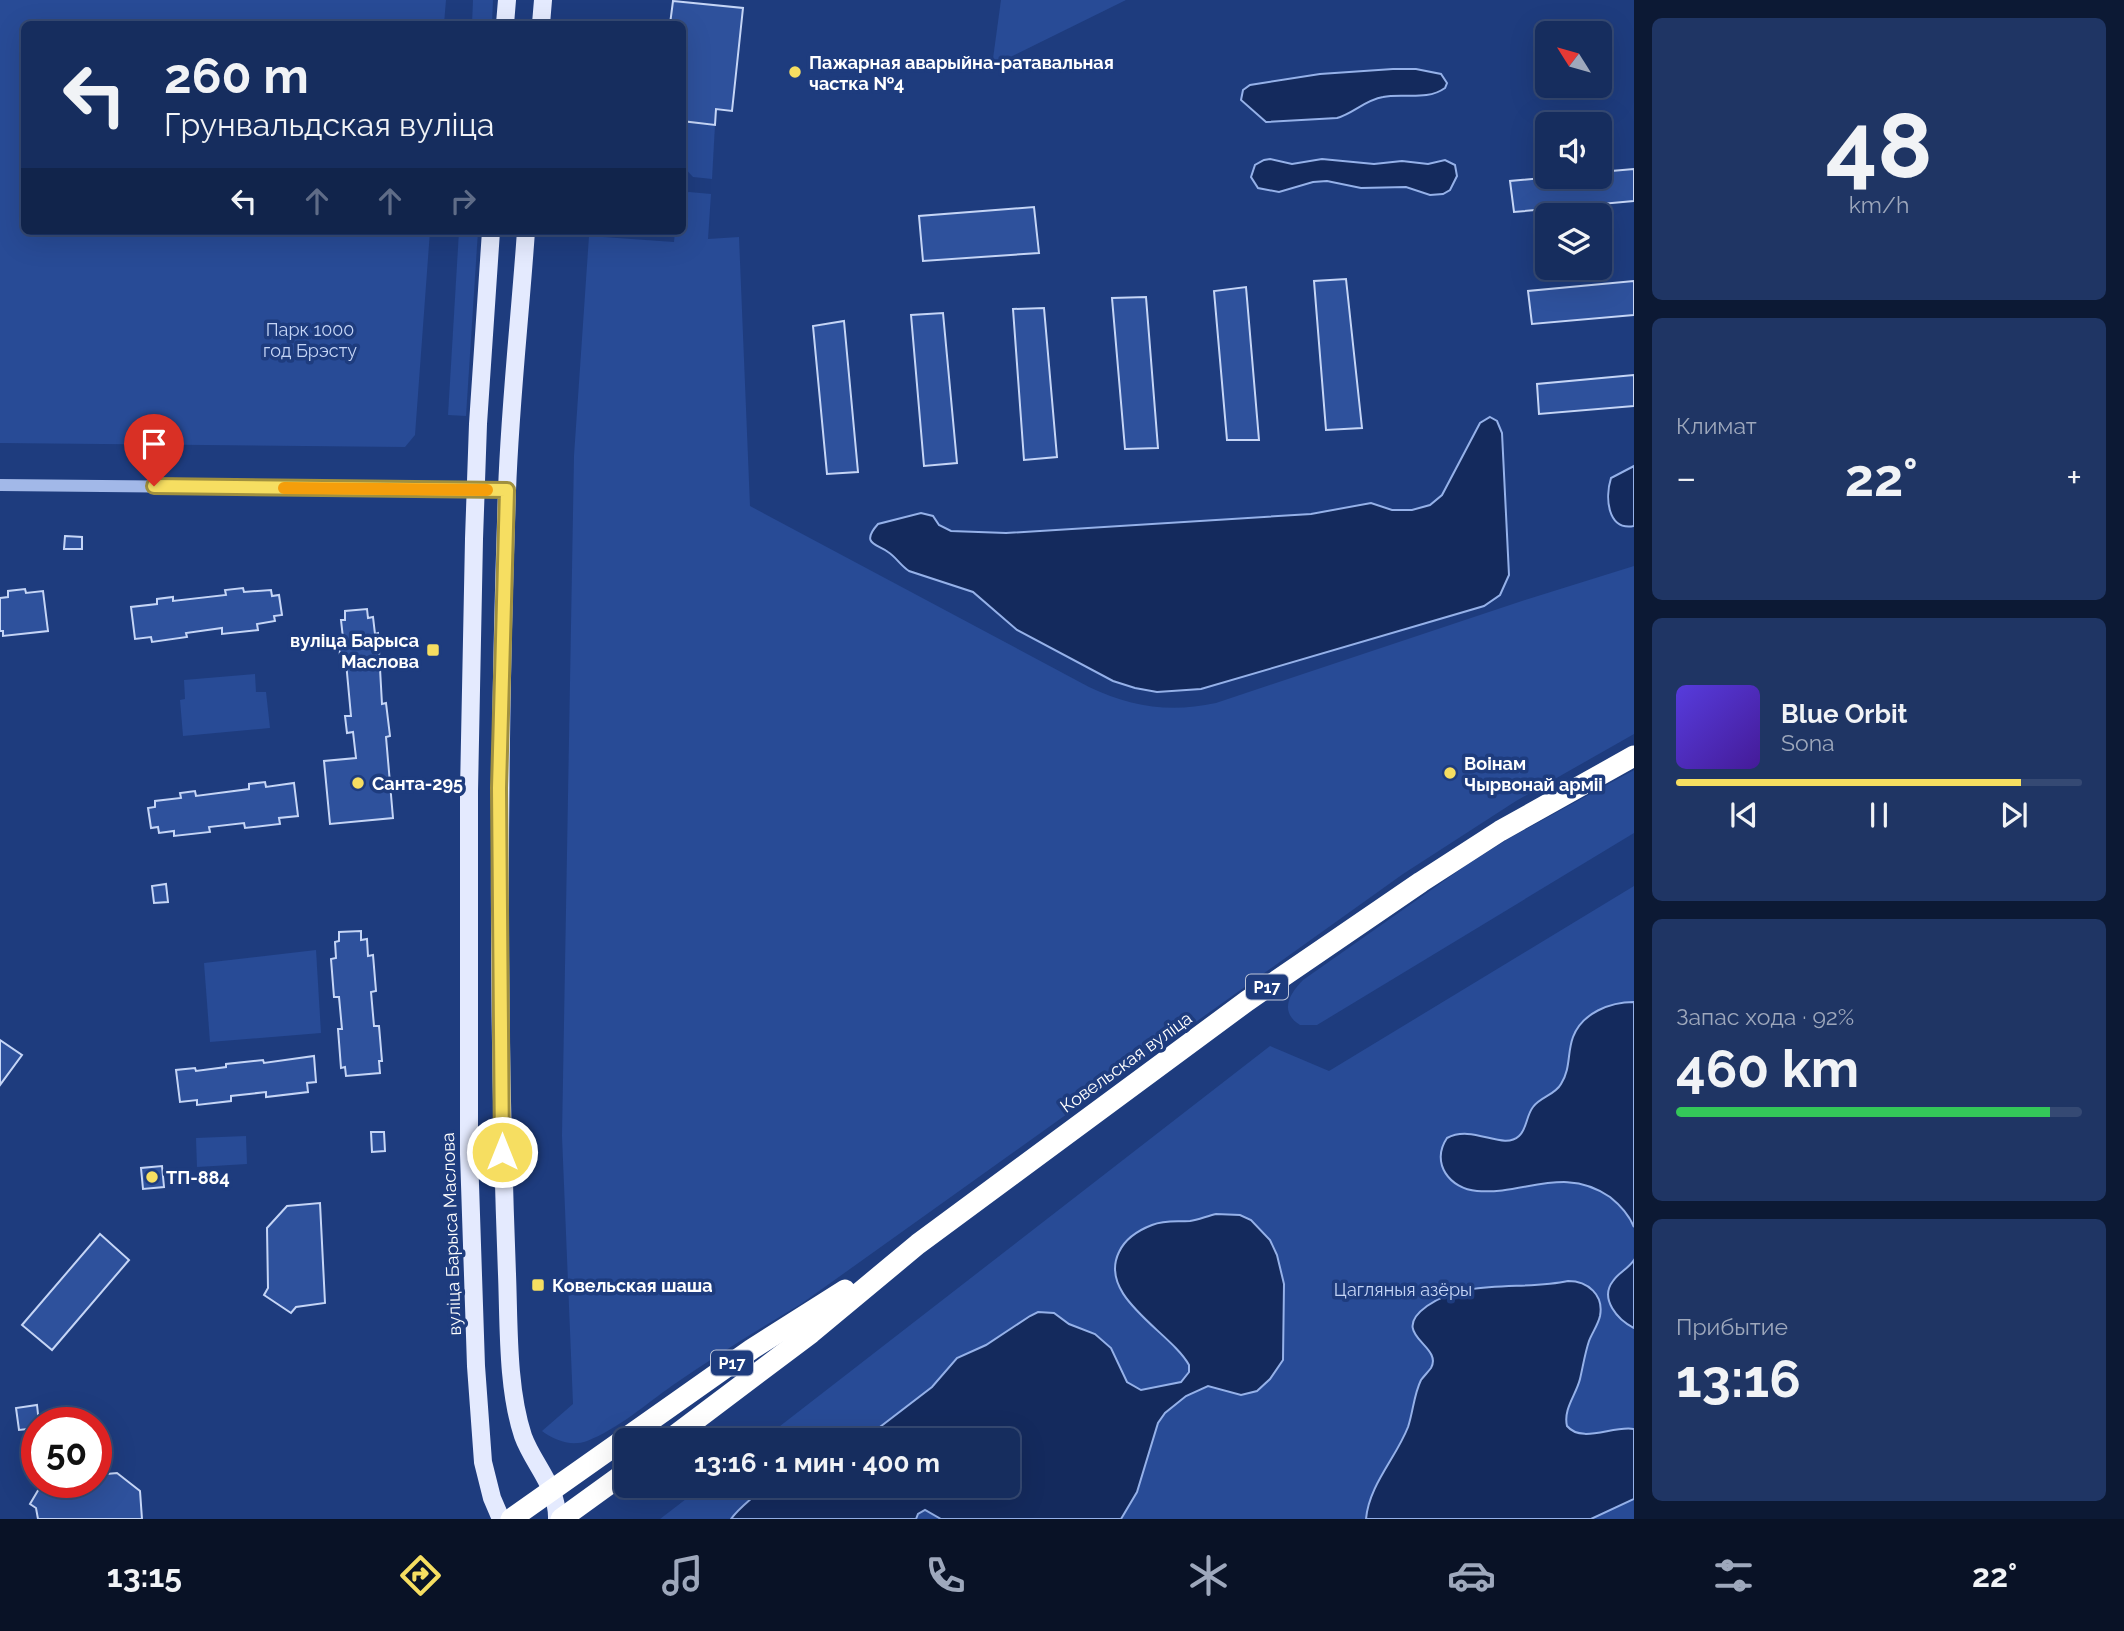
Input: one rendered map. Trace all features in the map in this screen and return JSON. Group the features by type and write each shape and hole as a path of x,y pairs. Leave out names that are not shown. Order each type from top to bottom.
{"highway":[{"name":"Ковельская вуліца","path":"685,1428 811,1333 918,1244 1247,1001 1500,831 1634,756"},
{"name":"Р17","path":"511,1519 752,1349 918,1244"},
{"path":"559,1519 614,1480"}],"main road":[{"path":"505,21 507,0"},
{"path":"541,21 543,0"},
{"name":"вуліца Барыса Маслова","path":"491,235 475,491 468,791 469,1154 483,1462 492,1498 501,1519"},
{"path":"526,235 507,490 499,788 502,1152 511,1370 520,1424 552,1490 559,1519"}],"street":[{"path":"0,485 507,490"}],"green space":[{"name":"Парк 1000 год Брэсту","path":"0,0 446,0 444,21 21,21 21,235 430,235 415,435 405,447 0,443"},
{"path":"473,0 493,0 492,21 472,21"},
{"path":"1001,0 1126,0 992,66"},
{"path":"686,121 715,125 712,179 693,177 686,169"},
{"path":"686,193 711,194 708,239 739,237 750,506 1089,687 1120,699 1167,708 1216,703 1634,566 1634,734 1516,801 1403,874 801,1304 673,1385 610,1430 581,1443 569,1443 557,1440 542,1431 573,1404 562,1136 574,456 589,236 674,242 675,235 686,235"},
{"path":"459,235 478,235 466,416 448,415"},
{"path":"255,674 256,692 266,692 270,728 183,736 180,700 185,699 184,680"},
{"path":"1634,770 1634,833 1317,1025 1300,1025 1294,1020 1288,1003 1303,980 1468,864"},
{"name":"Цагляныя азёры","path":"1634,886 1634,1519 660,1519 687,1498 1020,1498 1020,1428 777,1428 1270,1046 1329,1071"},
{"path":"316,950 321,1033 210,1042 204,963"},
{"path":"246,1136 247,1164 197,1167 196,1138"}],"shaded area":[{"path":"1416,69 1441,74 1447,83 1445,88 1431,94 1377,99 1337,118 1266,122 1241,100 1243,90 1250,85 1320,74"},
{"path":"1270,159 1292,164 1322,159 1374,164 1402,161 1428,164 1445,160 1455,165 1457,176 1450,190 1443,194 1430,195 1406,187 1361,188 1327,181 1313,182 1279,192 1258,188 1251,177 1255,165"},
{"path":"1490,417 1497,421 1502,433 1509,575 1500,595 1484,606 1201,689 1157,692 1113,681 1017,630 973,592 909,571 891,554 870,540 878,524 921,513 933,516 939,525 951,531 1006,533 1311,514 1371,503 1392,510 1412,510 1430,505 1442,495 1480,423"},
{"path":"1634,466 1634,526 1625,526 1613,518 1610,511 1609,486 1611,478"},
{"path":"1634,1002 1634,1227 1624,1210 1610,1197 1577,1183 1560,1182 1477,1191 1451,1180 1442,1165 1441,1157 1447,1138 1467,1134 1505,1141 1519,1136 1533,1107 1561,1084 1573,1037 1583,1021 1598,1010"},
{"path":"1216,1214 1240,1215 1251,1220 1270,1240 1277,1255 1284,1284 1283,1360 1270,1379 1257,1391 1241,1395 1208,1386 1186,1396 1165,1413 1158,1423 1137,1492 1121,1519 941,1519 925,1510 918,1514 916,1519 731,1519 752,1498 1020,1498 1020,1428 879,1428 932,1387 957,1358 986,1345 1038,1312 1054,1313 1069,1324 1095,1334 1111,1348 1127,1382 1141,1390 1181,1382 1189,1372 1189,1365 1127,1299 1118,1284 1115,1268 1122,1247 1142,1230 1161,1222 1190,1221"},
{"path":"1634,1260 1634,1328 1622,1320 1612,1308 1608,1295 1615,1278"},
{"path":"1568,1281 1582,1284 1593,1291 1601,1308 1578,1385 1568,1408 1567,1426 1581,1434 1634,1429 1634,1499 1591,1519 1366,1519 1377,1483 1403,1438 1419,1385 1431,1368 1433,1360 1414,1332 1416,1316 1443,1297 1477,1288"}],"building":[{"path":"673,1 743,8 732,111 716,109 715,125 686,121 686,21 670,21"},
{"path":"1634,169 1634,201 1535,203 1535,210 1514,212 1510,181 1535,179 1535,189 1612,189 1612,171"},
{"path":"1034,207 1039,253 923,261 919,216"},
{"path":"1346,279 1362,428 1326,430 1314,281"},
{"path":"1634,281 1634,315 1532,324 1528,291"},
{"path":"1246,287 1259,440 1227,440 1214,291"},
{"path":"1146,297 1158,448 1125,449 1112,298"},
{"path":"1044,308 1057,457 1024,460 1013,309"},
{"path":"943,313 957,463 924,466 911,315"},
{"path":"844,321 858,472 827,474 813,326"},
{"path":"1634,375 1634,406 1539,414 1537,384"},
{"path":"65,536 82,537 82,549 64,549"},
{"path":"243,588 244,592 271,590 272,596 279,595 282,615 274,616 275,621 257,624 258,630 222,634 222,628 186,633 187,637 152,642 151,637 135,639 131,607 157,604 157,599 173,597 173,601 226,595 225,590"},
{"path":"25,589 26,593 43,591 48,631 3,636 3,631 0,631 0,598 8,597 8,591"},
{"path":"367,609 368,618 373,617 375,634 378,633 382,704 386,703 390,736 386,737 393,818 330,824 324,761 356,758 353,732 347,733 345,716 351,716 346,662 341,662 339,647 344,647 341,620 345,620 345,611"},
{"path":"265,782 266,787 294,783 298,816 279,818 280,824 245,828 244,823 209,827 210,832 174,836 174,831 159,833 158,827 151,828 148,808 155,807 155,801 181,798 180,793 195,791 196,796 249,789 249,784"},
{"path":"166,884 168,902 154,903 152,886"},
{"path":"361,931 361,940 367,939 368,956 373,955 376,991 371,992 374,1026 379,1026 382,1061 379,1061 380,1073 346,1076 345,1067 341,1068 338,1029 342,1029 339,997 334,997 331,959 336,958 335,942 339,941 339,932"},
{"path":"0,1040 22,1055 0,1085"},
{"path":"314,1056 316,1082 307,1083 308,1092 266,1097 266,1092 231,1096 231,1101 197,1105 197,1100 180,1102 176,1070 195,1068 196,1071 226,1067 226,1064 263,1060 264,1063"},
{"path":"371,1132 384,1132 385,1151 372,1152"},
{"name":"ТП-884","path":"162,1166 164,1187 143,1189 141,1168"},
{"path":"320,1203 325,1303 296,1307 291,1313 264,1295 268,1288 267,1228 287,1206"},
{"path":"100,1234 129,1260 52,1350 22,1325"},
{"path":"21,1407 21,1430 19,1430 16,1408"},
{"path":"112,1473 117,1473 140,1491 142,1519 38,1519 36,1508 30,1504 34,1498 112,1498"}],"slow traffic":[{"path":"284,488 487,490"}],"place":[{"name":"Пажарная аварыйна-ратавальная частка №4","path":"795,72"},
{"name":"вуліца Барыса Маслова","path":"433,650"},
{"name":"Воінам Чырвонай арміі","path":"1450,773"},
{"name":"Санта-295","path":"358,783"},
{"name":"ТП-884","path":"152,1177"},
{"name":"Ковельская шаша","path":"538,1285"}],"route":[{"path":"154,486 507,490 499,788 502,1152"}]}
